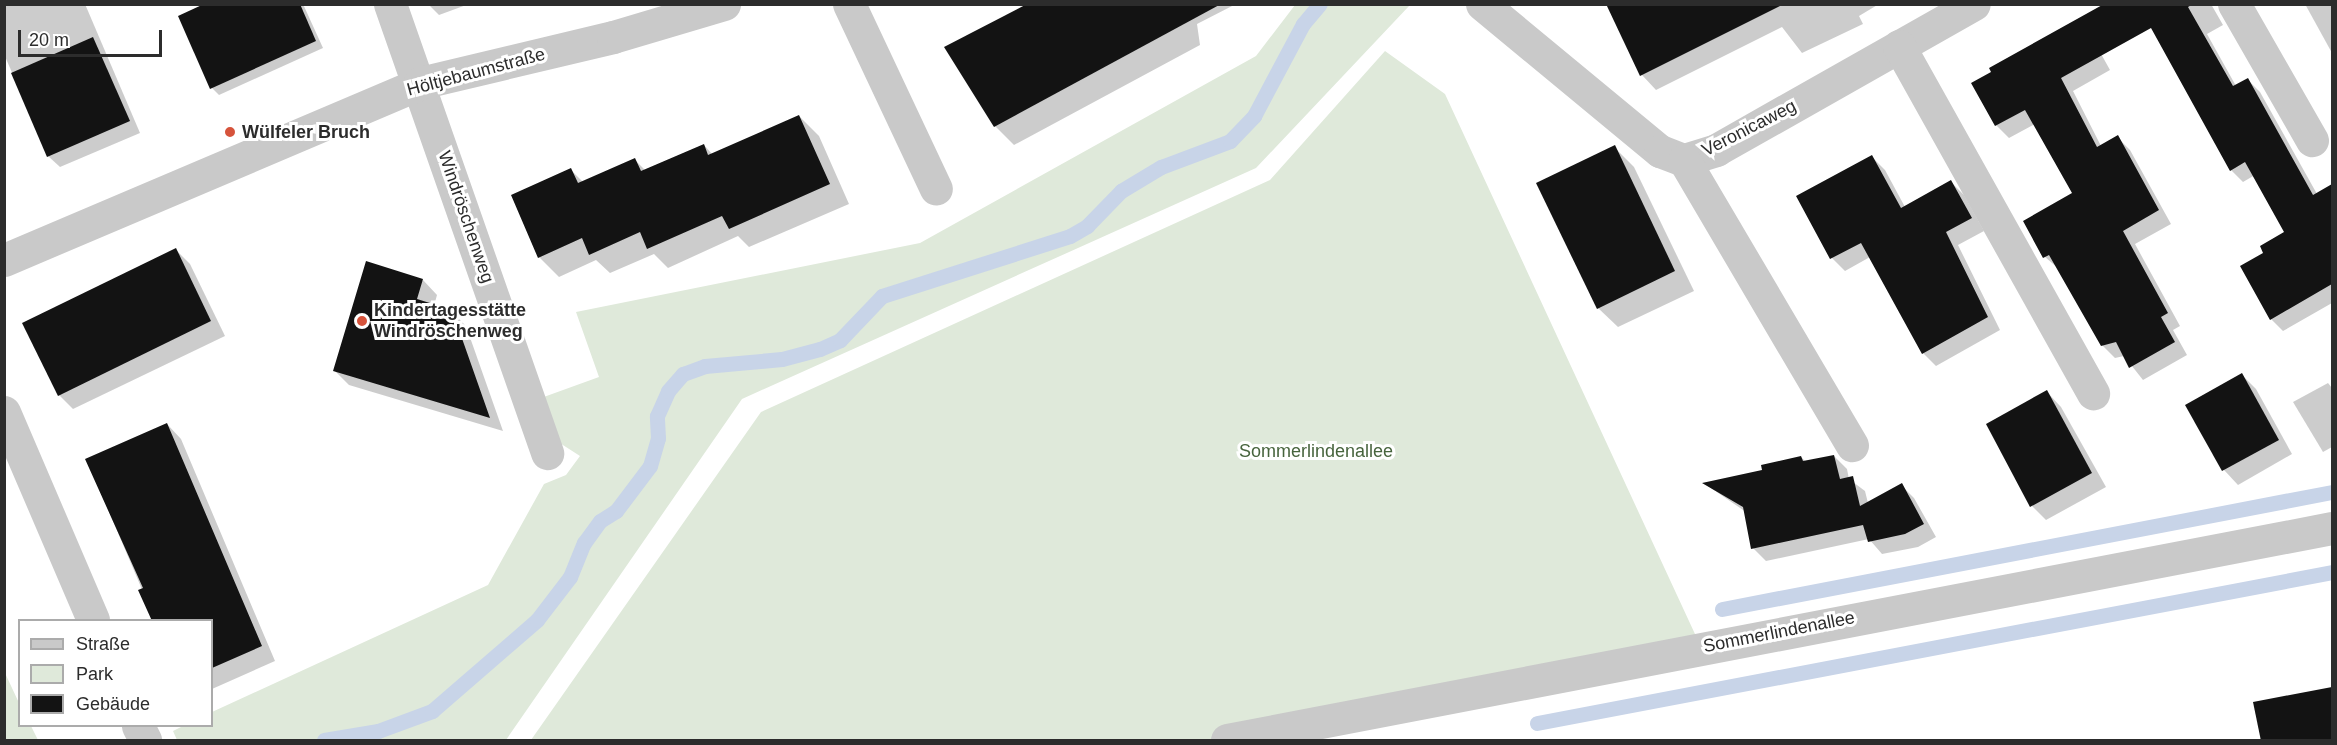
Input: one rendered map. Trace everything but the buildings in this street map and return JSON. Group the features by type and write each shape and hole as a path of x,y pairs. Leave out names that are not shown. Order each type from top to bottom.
{"street":[{"name":"Windröschenweg","path":"390,4 420,83 547,453"},
{"name":"Höltjebaumstraße","path":"4,260 420,83 613,37 724,4"},
{"path":"849,4 936,189"},
{"name":"Veronicaweg","path":"1482,4 1660,151 1684,160 1716,150 1974,4"},
{"path":"2234,4 2312,140"},
{"path":"1899,46 2093,393"},
{"path":"1684,160 1852,445"},
{"path":"4,412 92,619"},
{"name":"Sommerlindenallee","path":"1227,741 2332,528"},
{"path":"138,727 145,741"}],"green space":[{"path":"1295,5 1410,5 1256,168 742,399 506,740 177,740 173,731 181,727 213,727 213,712 488,585 544,484 566,475 580,456 552,438 541,398 599,377 576,312 920,243 1256,56"},
{"name":"Sommerlindenallee","path":"1385,51 1445,94 1701,647 1227,740 531,740 761,412 1270,180"},
{"path":"5,673 18,701 18,727 32,727 38,740 5,740"}],"waterway":[{"path":"324,740 378,731 432,711 537,620 570,577 584,543 600,521 616,511 650,466 658,438 657,416 668,391 683,374 705,366 782,359 820,349 840,340 882,296 1070,236 1087,226 1121,191 1161,167 1230,141 1254,116 1303,24 1320,4"},
{"path":"1722,609 2332,492"},
{"path":"1537,723 2332,572"}],"place":[{"name":"Wülfeler Bruch","path":"230,132"},
{"name":"Kindertagesstätte Windröschenweg","path":"362,321"}]}
